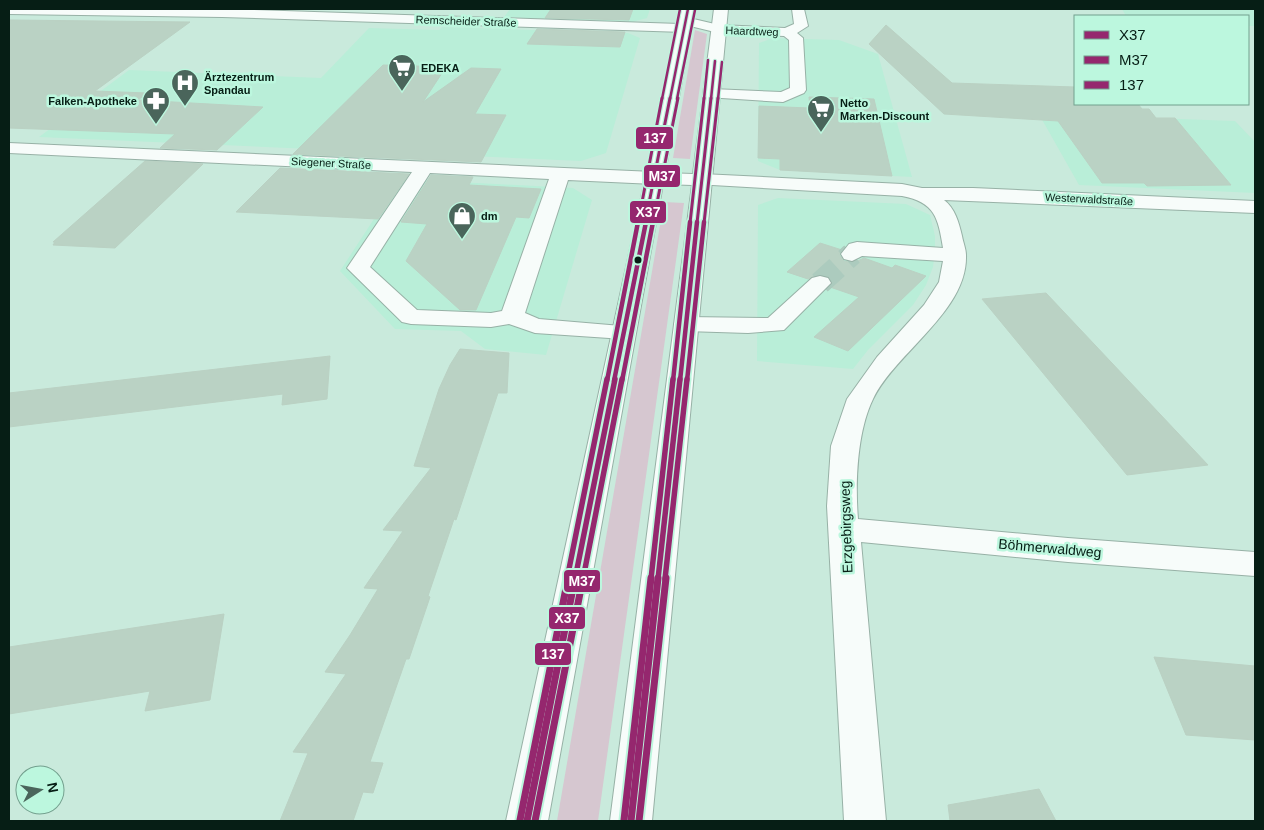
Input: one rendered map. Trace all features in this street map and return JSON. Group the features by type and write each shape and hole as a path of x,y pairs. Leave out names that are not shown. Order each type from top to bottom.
{"street":[{"path":"631,821 721,9"},
{"name":"Haardtweg","path":"686,19 719,29 787,32 800,26 798,9"},
{"name":"Remscheider Straße","path":"9,10 126,10 686,19"},
{"path":"527,821 686,19"},
{"path":"712,94 783,97 798,90 796,38 787,32"},
{"name":"Siegener Straße","path":"9,148 702,180"},
{"path":"424,168 358,268 411,317 490,320 512,316 535,326 624,332"},
{"path":"512,316 560,174"},
{"name":"Westerwaldstraße","path":"702,180 902,190 922,194 972,194 1255,207"},
{"name":"Westerwaldstraße","path":"922,194 942,208"},
{"name":"Erzgebirgsweg","path":"865,821 842,506 845,446 860,400 886,362 934,309 950,282 955,255 949,224 942,208"},
{"path":"852,254 857,249 955,255"},
{"path":"686,324 775,325 820,283"},
{"name":"Böhmerwaldweg","path":"845,529 1255,564"}],"shaded area":[{"path":"510,9 650,9 647,18 632,22 504,17"},
{"path":"1122,9 1255,9 1255,26 1249,26 1249,15 1125,15"},
{"path":"442,27 628,33 640,38 606,153 581,161 39,137 129,70 321,78 369,28 439,30"},
{"path":"695,30 707,34 690,159 673,158"},
{"path":"773,38 839,40 878,54 912,177 780,170 758,161 759,43"},
{"path":"1071,115 1235,121 1255,142 1255,193 1079,185 1040,116"},
{"path":"400,179 573,188 592,200 546,355 485,349 461,331 395,329 340,271"},
{"path":"778,198 906,204 930,215 935,236 935,250 933,267 926,285 913,305 868,350 853,369 757,361 758,205"},
{"path":"664,202 684,203 598,821 557,821"}],"building":[{"path":"551,9 633,9 629,20 545,18"},
{"path":"9,20 190,22 95,91 147,93 138,100 263,107 217,150 160,148 175,134 9,128"},
{"path":"886,25 952,83 1074,87 1074,105 1139,105 1142,109 1149,109 1156,118 1175,118 1231,185 1147,186 1144,183 1102,183 1058,121 944,114 869,44"},
{"path":"537,29 625,32 620,47 527,44"},
{"name":"EDEKA","path":"383,65 446,67 423,102 471,68 501,69 475,114 506,115 481,162 293,154"},
{"name":"Netto Marken-Discount","path":"809,97 874,99 892,176 780,170 780,159 758,158 759,106 810,108"},
{"path":"145,161 203,164 115,248 53,245 55,242 53,242"},
{"path":"280,168 409,174 378,219 236,212"},
{"name":"dm","path":"431,175 473,177 469,185 541,189 529,218 516,217 476,310 460,310 406,261 427,224 401,222"},
{"path":"820,243 842,250 839,254 844,261 853,263 864,258 892,268 895,265 926,276 848,351 814,337 859,297 830,287 833,283 828,276 820,274 808,279 787,272"},
{"path":"1046,293 1208,465 1127,475 982,299"},
{"path":"460,349 509,353 507,393 498,393 456,520 454,519 428,596 430,597 409,659 406,659 370,762 383,763 373,793 363,792 353,821 280,821 308,753 293,752 346,674 325,672 378,589 364,588 403,531 383,530 431,468 414,466 439,389"},
{"path":"330,356 327,399 282,405 283,394 9,427 9,393"},
{"path":"224,614 210,700 145,711 150,691 9,714 9,647"},
{"path":"1154,657 1255,666 1255,740 1186,735"},
{"path":"1039,789 1056,821 950,821 948,805"}],"tunnel":[{"path":"820,283 852,254"}],"transit line":[{"name":"137","path":"520,820 680,9"},
{"name":"X37","path":"527,821 688,9"},
{"name":"M37","path":"535,821 695,10"},
{"name":"137","path":"624,820 708,60"},
{"name":"X37","path":"631,821 715,61"},
{"name":"M37","path":"639,821 722,62"}],"place":[{"name":"EDEKA","path":"402,92"},
{"name":"Ärztezentrum Spandau","path":"185,107"},
{"name":"Falken-Apotheke","path":"156,125"},
{"name":"Netto Marken-Discount","path":"821,133"},
{"name":"dm","path":"462,240"}]}
